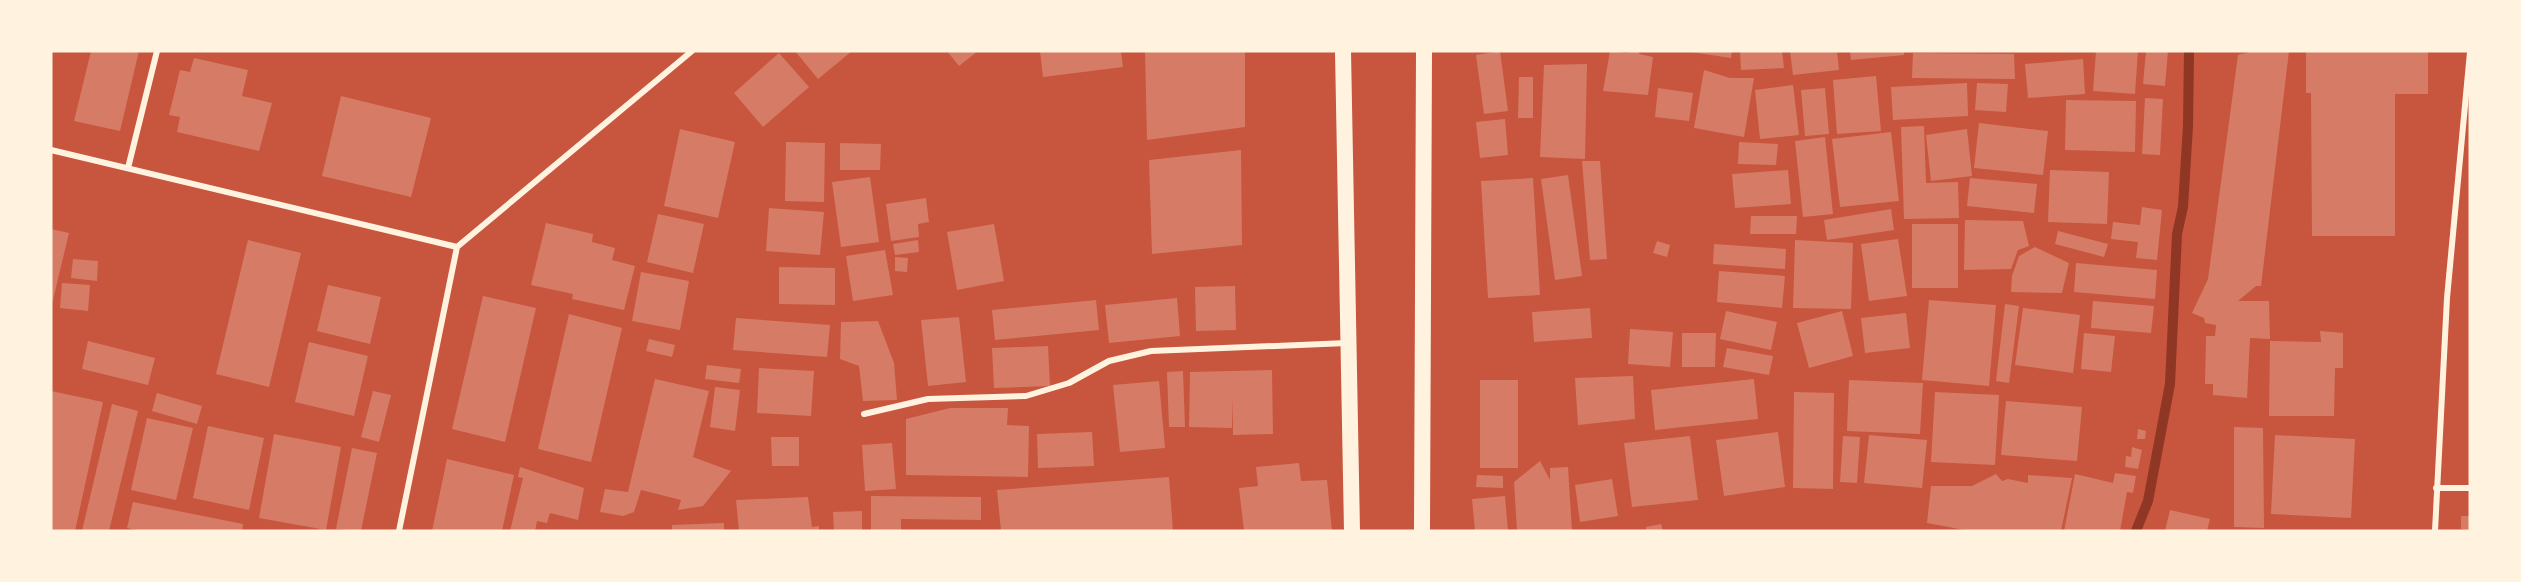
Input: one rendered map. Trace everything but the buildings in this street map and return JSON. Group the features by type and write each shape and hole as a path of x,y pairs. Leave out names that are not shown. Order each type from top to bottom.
{"highway":[{"path":"1343,51 1352,531"},
{"path":"1422,531 1424,51"}],"street":[{"path":"128,168 157,51"},
{"path":"399,531 457,247 692,51"},
{"path":"2436,531 2436,488 2447,298 2470,52"},
{"path":"51,150 457,247"},
{"path":"864,414 928,399 1026,396 1069,383 1109,362 1151,351 1350,343"},
{"path":"2436,488 2470,488"}],"waterway":[{"path":"2136,531 2148,501 2170,384 2177,234 2183,207 2188,126 2189,51"}]}
